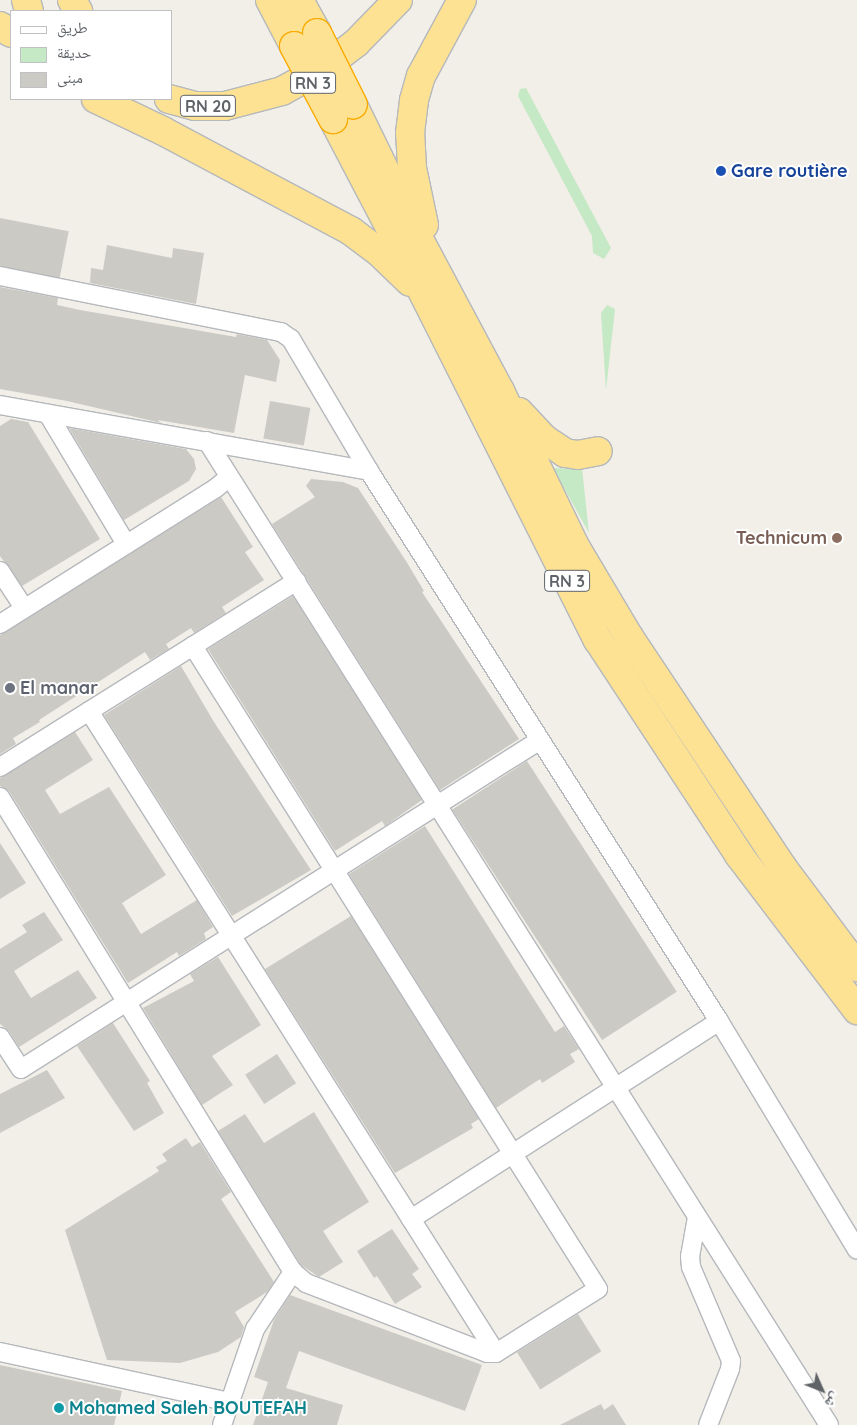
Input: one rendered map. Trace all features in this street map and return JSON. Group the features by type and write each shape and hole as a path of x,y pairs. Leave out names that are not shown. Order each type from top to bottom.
{"highway":[{"name":"RN 3","path":"270,0 305,40 343,112 432,263 500,391 576,548 629,637 783,868 857,967"},
{"name":"RN 3","path":"300,0 305,40"},
{"path":"172,85 211,98 248,101 282,91 322,69 356,43 378,12 398,0"},
{"path":"432,263 412,168 410,133 414,100 421,76 462,0"},
{"path":"98,100 163,131 351,231 381,254 408,280 435,315"},
{"name":"RN 20","path":"172,100 205,106 225,106 248,101"},
{"name":"RN 3","path":"343,112 435,315 598,640 738,855 857,1010"},
{"path":"500,391 554,448 565,453 578,455 598,452"}],"street":[{"path":"0,276 281,332 291,339 369,471 718,1021 857,1250"},
{"path":"0,405 369,471"},
{"path":"48,414 126,544"},
{"path":"207,441 829,1425"},
{"path":"0,624 216,488 229,477"},
{"path":"0,571 24,608"},
{"path":"0,767 297,581"},
{"path":"0,797 293,1272 306,1283 487,1353 496,1353 598,1289 192,646"},
{"path":"89,711 496,1353"},
{"path":"0,1036 21,1069 540,740"},
{"path":"410,1219 718,1021"},
{"path":"697,1217 690,1256 691,1267 731,1361 730,1369 708,1425"},
{"path":"222,1425 255,1329 293,1272"},
{"path":"0,1352 230,1402"}],"green space":[{"path":"526,88 611,248 604,259 593,253 592,236 518,96 520,89"},
{"path":"607,305 615,309 606,390 601,313"},
{"path":"553,468 582,469 589,533"}],"building":[{"path":"0,218 69,231 60,278 0,267"},
{"path":"107,245 172,258 173,248 204,253 196,304 90,283 91,268 103,270"},
{"path":"0,287 58,298 57,305 80,310 236,337 237,334 267,340 280,360 276,382 245,375 234,433 158,420 161,423 67,401 0,389"},
{"path":"270,401 310,408 304,446 263,438"},
{"path":"11,419 28,422 100,539 22,586 0,556 0,426"},
{"path":"69,428 186,449 194,459 196,469 189,481 124,520"},
{"path":"311,479 343,482 358,488 406,561 424,591 422,592 519,739 440,790 272,524 315,497 306,486"},
{"path":"221,497 253,547 245,552 264,580 222,607 226,613 194,633 191,628 166,644 169,649 150,660 145,652 39,720 40,722 13,738 16,744 0,754 0,635"},
{"path":"293,596 422,800 385,826 382,821 335,851 208,649"},
{"path":"181,666 214,722 311,870 232,916 104,715"},
{"path":"75,732 93,760 45,790 60,814 109,787 166,875 122,903 141,934 197,900 213,927 204,933 206,939 179,956 177,952 128,983 9,791 0,786 0,778"},
{"path":"527,761 677,992 602,1040 452,809"},
{"path":"425,826 555,1032 564,1026 579,1049 570,1054 575,1062 542,1083 540,1079 496,1108 349,874"},
{"path":"0,843 26,883 0,899"},
{"path":"44,912 63,940 14,971 31,998 78,970 97,998 19,1047 9,1031 0,1024 0,949 27,932 22,925"},
{"path":"351,916 479,1119 471,1124 473,1128 395,1173 265,969"},
{"path":"218,957 261,1025 212,1056 233,1085 202,1105 143,1008 194,981 190,974"},
{"path":"113,1023 150,1081 147,1083 164,1113 134,1131 77,1046"},
{"path":"277,1054 296,1083 264,1104 245,1075"},
{"path":"47,1070 65,1098 0,1133 0,1094"},
{"path":"314,1112 369,1202 323,1231 343,1262 319,1277 301,1265 218,1131 245,1114 264,1143"},
{"path":"186,1138 192,1147 200,1142 231,1192 221,1199 274,1282 267,1292 235,1312 244,1327 241,1337 218,1352 180,1363 107,1360 65,1230 159,1171 156,1167 167,1161 162,1154"},
{"path":"392,1229 419,1269 412,1274 422,1287 395,1304 377,1276 374,1278 357,1251"},
{"path":"290,1295 482,1365 465,1411 299,1351 286,1388 343,1405 337,1425 253,1425 268,1382 254,1377 274,1320"},
{"path":"578,1314 601,1351 540,1389 517,1352"},
{"name":"Mohamed Saleh BOUTEFAH","path":"0,1365 122,1391 114,1425 0,1425"},
{"path":"601,1404 604,1410 613,1404 626,1425 560,1425"}],"place":[{"name":"Gare routière","path":"721,171"},
{"name":"Technicum","path":"837,538"},
{"name":"El manar","path":"10,688"},
{"name":"Mohamed Saleh BOUTEFAH","path":"59,1408"}]}
